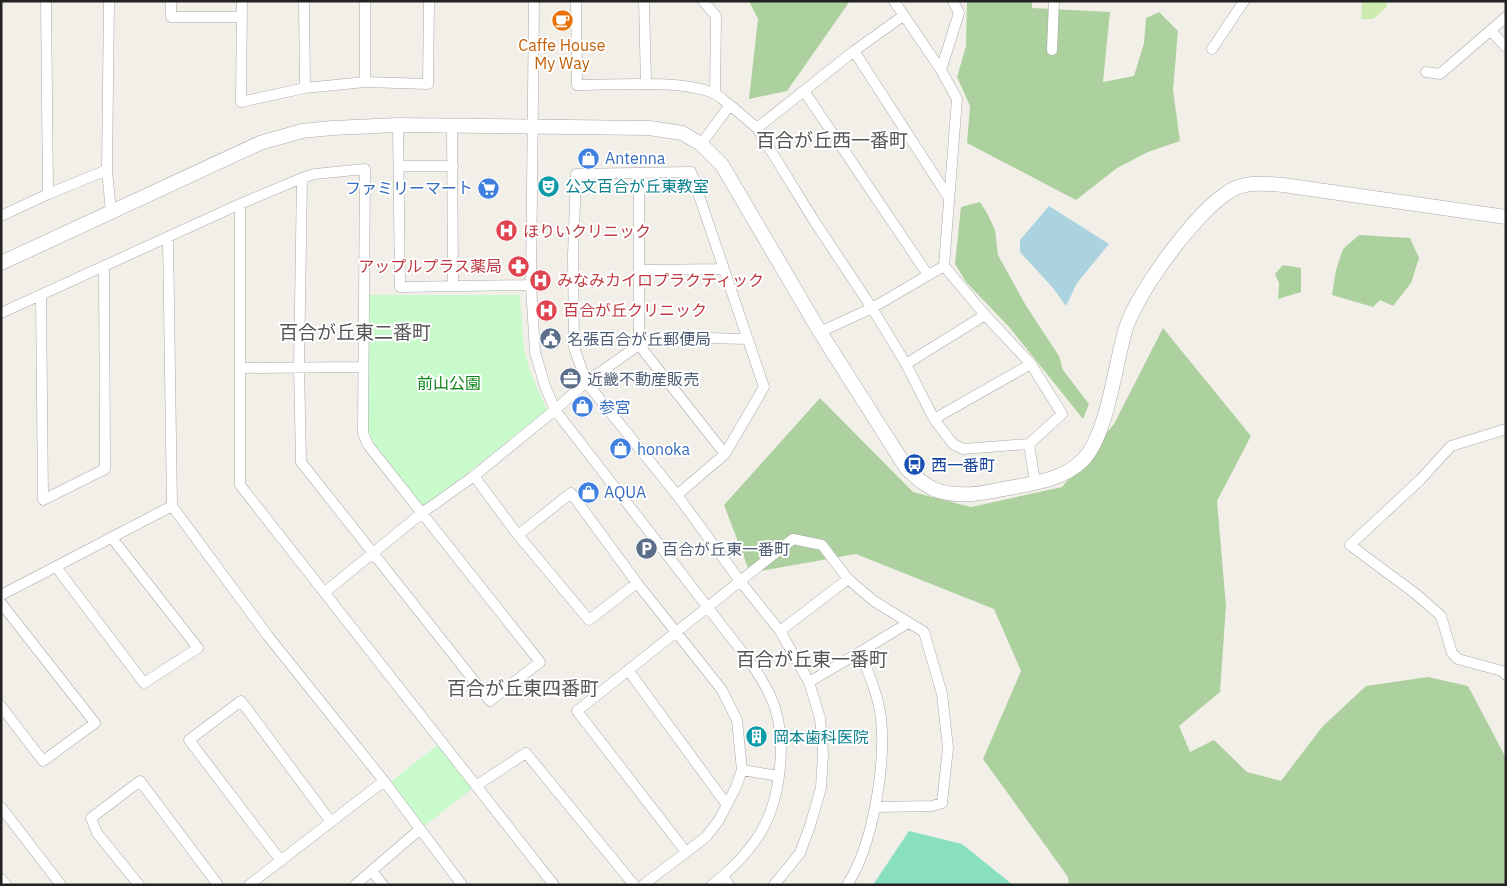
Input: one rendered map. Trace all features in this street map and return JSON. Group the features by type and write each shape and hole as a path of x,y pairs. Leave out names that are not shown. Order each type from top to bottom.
{"street":[{"path":"46,1 48,194"},
{"path":"109,1 107,170 112,212"},
{"path":"171,1 171,16 242,17"},
{"path":"242,1 241,102 305,88 365,82 428,84 429,1"},
{"path":"304,1 305,88"},
{"path":"365,1 365,82"},
{"path":"534,1 533,128 536,170 531,285 535,352 545,386 555,410 750,662 770,696 778,725 781,751 779,776 771,809 756,841 726,880 712,885"},
{"path":"576,1 577,85 646,84 689,87 715,94 757,128 813,219 872,308 906,364 934,419 953,444 963,449 1029,444 1062,414 1031,364 985,315 944,266 957,99 941,70 894,1"},
{"path":"644,1 646,84"},
{"path":"703,1 716,16 715,94"},
{"path":"941,70 959,13 953,1"},
{"path":"1052,50 1054,1"},
{"path":"1212,50 1244,1"},
{"path":"757,128 854,51 904,16"},
{"path":"1426,72 1440,74 1506,18"},
{"path":"1491,31 1506,47"},
{"path":"854,51 950,198"},
{"path":"804,91 928,275"},
{"path":"701,144 730,106"},
{"path":"398,125 400,287 531,285"},
{"path":"1,263 260,143 302,131 398,125 452,125 533,128 649,128 682,133 701,144 722,165 820,332 907,469 926,486 950,494 980,494 1063,475 1083,460 1096,439 1127,326 1144,290 1193,224 1218,201 1236,188 1254,183 1283,184 1506,217"},
{"path":"452,125 453,286"},
{"path":"399,166 453,166"},
{"path":"1,216 107,170"},
{"path":"1,313 240,204 302,178 315,174 365,170 363,432 368,445 540,662 490,701 301,462 299,367 302,178"},
{"path":"677,495 725,454 764,387 690,172 574,173 574,347 586,382 677,495 740,581 780,631 809,682 820,718 823,754 822,788 800,853 774,885"},
{"path":"639,173 639,345 725,454"},
{"path":"240,204 240,485 554,885"},
{"path":"168,237 172,506 268,636 384,781 462,885"},
{"path":"820,332 872,308 944,266"},
{"path":"41,295 43,500 105,468 104,267"},
{"path":"640,270 724,269"},
{"path":"906,364 985,315"},
{"path":"325,592 422,513 474,476 555,410 586,382 639,345 663,337 748,339"},
{"path":"934,419 1031,364"},
{"path":"240,368 362,367"},
{"path":"1506,429 1451,446 1420,480 1350,545 1416,594 1440,616 1452,653 1458,659 1502,671 1506,675"},
{"path":"1029,444 1035,482"},
{"path":"474,476 518,535 589,620 637,583"},
{"path":"518,535 570,493 675,633 722,690 737,720 742,770 736,788 720,820 706,837 643,885"},
{"path":"1,595 172,506"},
{"path":"56,567 144,683 198,648 112,538"},
{"path":"686,852 577,711 793,539 822,545 848,579 874,601 924,632 942,694 948,748 942,803 932,806 875,807"},
{"path":"780,631 848,579"},
{"path":"1,603 96,723 42,761 1,706"},
{"path":"809,682 908,623"},
{"path":"847,885 868,838 875,807 881,762 881,718 873,683 860,652"},
{"path":"628,670 727,805"},
{"path":"281,860 189,740 241,701 331,822"},
{"path":"477,785 526,753 634,885"},
{"path":"742,770 779,776"},
{"path":"139,885 97,832 91,818 140,781 218,885"},
{"path":"250,885 384,781"},
{"path":"1,807 62,885"},
{"path":"354,885 372,872 419,830"},
{"path":"372,872 382,885"},
{"path":"1,879 6,885"}],"green space":[{"path":"749,1 850,1 787,91 749,99 758,19"},
{"path":"967,1 1032,1 1032,8 1110,12 1103,82 1134,76 1144,43 1146,18 1159,12 1178,31 1173,90 1180,141 1148,152 1117,168 1076,200 967,143 970,106 957,77 966,46"},
{"path":"1362,1 1387,1 1387,7 1373,19 1361,19"},
{"path":"980,202 995,230 998,255 1025,304 1059,356 1063,370 1089,404 1083,419 1010,328 966,282 955,264 961,207"},
{"path":"1359,235 1410,238 1419,258 1411,283 1393,306 1380,300 1373,307 1332,295 1336,270 1343,249"},
{"path":"1283,265 1301,268 1301,292 1278,299 1279,283 1275,274"},
{"name":"前山公園","path":"368,295 520,295 524,351 532,376 547,410 424,508 367,432"},
{"path":"1163,328 1251,436 1217,501 1226,606 1220,692 1179,726 1190,752 1214,740 1247,772 1281,781 1322,727 1366,686 1428,677 1468,686 1506,758 1506,885 1069,885 1068,877 983,759 1021,671 994,609 856,554 750,573 724,505 820,398 913,492 971,507 1062,487 1114,424"},
{"path":"439,744 473,788 423,827 389,783"},
{"path":"909,831 962,844 1013,885 873,885"}],"water":[{"path":"1049,206 1109,244 1077,283 1066,306 1053,288 1020,252 1020,240"}],"place":[{"name":"Caffe House My Way","path":"562,21"},
{"name":"Antenna","path":"589,158"},
{"name":"公文百合が丘東教室","path":"549,186"},
{"name":"ファミリーマート","path":"489,188"},
{"name":"ほりいクリニック","path":"507,231"},
{"name":"アップルプラス薬局","path":"518,266"},
{"name":"みなみカイロプラクティック","path":"541,280"},
{"name":"百合が丘クリニック","path":"547,310"},
{"name":"名張百合が丘郵便局","path":"551,339"},
{"name":"近畿不動産販売","path":"571,379"},
{"name":"参宮","path":"583,407"},
{"name":"honoka","path":"621,449"},
{"name":"西一番町","path":"915,465"},
{"name":"AQUA","path":"588,492"},
{"name":"百合が丘東一番町","path":"646,549"},
{"name":"岡本歯科医院","path":"757,737"}],"district":[{"name":"百合が丘西一番町","path":"832,140"},
{"name":"百合が丘東二番町","path":"355,332"},
{"name":"百合が丘東一番町","path":"812,659"},
{"name":"百合が丘東四番町","path":"523,688"}]}
